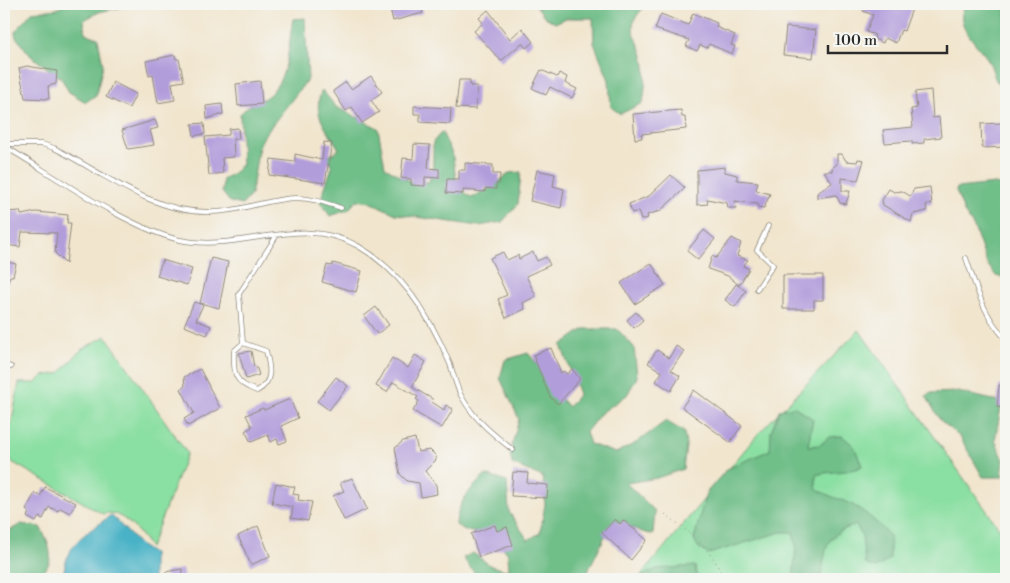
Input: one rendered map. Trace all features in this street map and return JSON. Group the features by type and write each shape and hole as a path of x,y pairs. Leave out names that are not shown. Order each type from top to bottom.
{"lane":[{"path":"4,145 42,144 54,148 126,188 167,206 195,212 221,211 298,198 341,208"},
{"path":"4,145 110,209 164,235 188,241 228,243 278,234 309,231 344,239 360,247 385,266 405,286 428,320 450,365 462,398 472,413 513,450"},
{"path":"757,290 773,265 758,253 757,250 768,226"},
{"path":"243,344 239,294 278,234"},
{"path":"966,258 982,302 993,324 1006,339"},
{"path":"243,344 266,351 270,378 265,387 257,391 244,386 237,379 233,364 234,351 243,344"},
{"path":"4,365 11,367"}],"path":[{"path":"665,514 708,553 718,565 723,579"}],"green space":[{"path":"65,4 137,4 99,12 84,20 85,33 98,38 103,65 96,95 86,102 69,92 61,78 31,56 16,37 15,32 32,12 57,9"},
{"path":"535,4 647,4 639,13 633,26 645,65 643,103 620,114 611,107 609,80 594,43 593,18 566,18 555,23 544,16"},
{"path":"968,4 1006,4 1006,90 998,84 990,63 963,25 963,10"},
{"path":"305,18 308,79 265,134 259,146 251,195 242,205 230,202 222,192 223,179 234,173 242,164 240,114 269,95 276,87 285,69 293,19"},
{"path":"322,90 336,107 378,128 385,167 413,183 429,182 433,167 433,142 442,132 452,155 457,181 466,193 472,198 494,186 509,173 521,172 518,204 502,222 479,226 396,214 370,202 357,200 348,210 330,216 320,202 332,167 328,157 339,149 325,128 319,114 319,99"},
{"path":"995,184 1006,187 1005,205 999,230 1006,243 1006,278 996,276 987,264 974,227 965,214 956,191 957,188"},
{"path":"584,329 617,329 634,347 637,377 627,395 601,413 586,432 590,444 616,453 636,443 666,421 684,432 686,446 683,469 657,478 626,483 655,511 653,534 648,534 615,521 605,536 584,579 479,579 463,558 473,553 491,566 509,571 508,554 494,536 467,531 456,525 459,510 470,491 486,475 507,482 509,512 528,540 540,533 545,505 543,477 512,464 510,452 519,419 500,378 505,360 528,353 568,407 579,394 561,345"},
{"path":"859,330 1006,538 1006,579 638,579 757,435"},
{"path":"106,336 187,453 150,548 136,530 123,518 110,513 103,514 5,458 19,383 36,383 43,376 60,373 82,349"},
{"path":"958,392 1002,402 995,440 1004,460 1002,477 983,477 960,437 940,420 926,396 931,393"},
{"path":"795,407 813,419 808,446 820,445 829,437 842,436 854,446 862,466 851,470 816,475 816,488 860,510 890,536 890,559 876,568 865,564 862,536 856,525 845,529 831,539 820,579 793,579 796,546 793,532 781,532 708,554 698,547 694,539 706,493 727,469 770,450 771,432 779,410"},
{"path":"21,524 40,527 50,552 49,561 46,568 29,577 4,579 9,531"},
{"path":"695,566 697,579 635,579 657,569"}],"water":[{"path":"111,515 141,546 153,554 153,579 63,579 65,566 72,548 85,534"}],"building":[{"path":"405,4 420,4 423,13 393,21 390,8"},
{"path":"866,4 899,4 912,9 904,31 901,30 896,43 885,38 883,43 874,39 875,35 866,32 873,15 863,11"},
{"path":"488,10 510,39 522,28 533,42 526,48 522,43 501,61 474,31 483,23 479,18"},
{"path":"693,13 717,23 716,27 735,35 731,45 735,46 732,54 709,44 707,48 700,45 697,51 686,46 689,40 655,29 661,14 688,25"},
{"path":"786,27 816,30 813,58 783,55"},
{"path":"175,55 176,59 179,59 184,81 172,83 175,100 158,103 153,75 149,76 146,61"},
{"path":"27,66 57,71 56,84 48,86 49,99 25,98 19,68"},
{"path":"541,70 557,77 559,73 567,77 565,83 577,89 572,98 550,87 546,95 532,88"},
{"path":"371,76 382,92 371,100 379,112 362,123 352,107 346,111 333,91 346,82 351,89"},
{"path":"459,80 470,80 470,86 477,86 476,109 456,108"},
{"path":"260,81 262,104 238,106 236,84"},
{"path":"113,82 136,94 129,108 106,97"},
{"path":"931,90 933,118 939,117 941,137 924,139 924,143 912,144 912,141 885,143 883,130 913,127 911,109 917,108 915,92"},
{"path":"222,104 223,114 207,119 206,106"},
{"path":"414,106 451,108 450,124 420,122 420,114 414,114"},
{"path":"681,110 682,117 685,117 686,129 641,134 642,138 635,139 633,114"},
{"path":"155,120 158,128 150,130 154,145 128,149 122,130"},
{"path":"204,123 205,134 194,136 192,124"},
{"path":"1001,123 1006,147 982,148 981,124"},
{"path":"238,128 239,139 233,139 234,157 222,158 223,173 209,175 205,137 229,135 229,129"},
{"path":"324,142 332,143 325,183 269,175 271,159 295,162 295,154 322,160"},
{"path":"414,144 430,145 428,168 439,169 439,178 425,177 425,186 411,185 411,179 401,178 403,158 413,159"},
{"path":"837,154 842,154 846,161 857,162 858,159 864,160 858,180 842,178 842,191 850,191 846,204 840,203 836,195 817,198 817,193 832,183 824,171 832,171 832,168 837,164"},
{"path":"465,163 493,165 493,174 500,174 499,184 496,184 496,189 485,188 485,192 463,190 463,194 446,193 447,179 459,179 459,170 465,170"},
{"path":"725,167 725,172 737,175 737,180 758,182 756,190 770,194 764,208 758,207 758,204 735,201 736,208 728,208 727,203 707,199 708,204 697,205 697,170"},
{"path":"537,170 555,174 553,186 564,189 561,208 530,201"},
{"path":"671,175 685,188 681,192 660,211 647,215 648,218 641,220 638,211 632,213 629,204 649,196"},
{"path":"930,187 932,204 926,205 927,211 913,214 911,222 883,205 882,200 889,189 894,192 902,191 910,196 914,189"},
{"path":"20,211 21,215 36,212 68,215 67,223 71,223 66,264 55,253 57,233 22,232 20,247 6,245 9,225 5,225 6,212"},
{"path":"704,230 715,239 698,260 687,251"},
{"path":"732,238 741,243 737,256 748,260 743,266 749,269 739,285 728,276 708,269 712,256 716,258"},
{"path":"503,252 507,260 518,255 519,259 533,252 537,261 546,257 550,265 526,276 536,296 523,303 525,309 506,318 498,299 507,295 490,258"},
{"path":"211,258 228,262 219,308 200,303"},
{"path":"162,260 192,269 187,285 157,276"},
{"path":"4,261 16,264 13,276 10,276 5,290"},
{"path":"333,263 362,271 356,292 322,282 327,265 332,266"},
{"path":"651,263 665,285 635,304 621,283"},
{"path":"783,275 823,275 823,300 814,300 814,309 783,309"},
{"path":"736,284 746,291 735,307 725,300"},
{"path":"194,302 203,305 196,320 211,326 207,335 184,326"},
{"path":"376,307 389,325 377,334 364,316"},
{"path":"636,312 643,320 634,328 627,320"},
{"path":"676,346 684,351 671,370 680,376 671,391 656,381 662,372 648,363 657,350 669,358"},
{"path":"551,348 561,373 563,371 567,374 572,369 580,379 558,404 550,397 533,355"},
{"path":"251,351 254,367 256,366 259,375 246,379 239,353"},
{"path":"415,355 426,362 412,387 434,400 432,402 444,410 446,405 453,409 442,428 413,411 419,401 416,399 418,397 393,382 387,392 376,386 392,358 408,368"},
{"path":"200,369 220,408 188,426 184,419 194,413 181,389 185,386 184,377"},
{"path":"336,377 348,386 329,410 317,401"},
{"path":"999,385 1006,386 1006,408 997,407"},
{"path":"694,390 742,426 730,442 682,407"},
{"path":"290,399 298,418 281,426 287,441 279,444 277,439 271,442 268,435 251,442 245,431 252,427 246,415"},
{"path":"415,438 418,452 430,450 436,456 436,460 425,471 436,485 437,494 421,497 419,483 407,481 400,474 395,448 403,441"},
{"path":"513,472 528,473 527,483 548,485 547,498 511,496"},
{"path":"352,478 367,509 344,520 333,496 344,491 340,483"},
{"path":"276,483 295,487 293,494 299,495 298,500 312,502 308,521 291,518 293,507 272,503"},
{"path":"45,487 76,503 70,513 60,508 58,511 49,507 43,519 39,517 36,522 27,517 29,512 26,510 35,493 40,496"},
{"path":"615,519 620,524 623,520 647,540 631,560 602,533"},
{"path":"495,525 497,531 507,527 513,545 479,557 471,534"},
{"path":"258,526 270,556 251,565 238,536"},
{"path":"182,569 184,579 166,579 165,572"}]}
